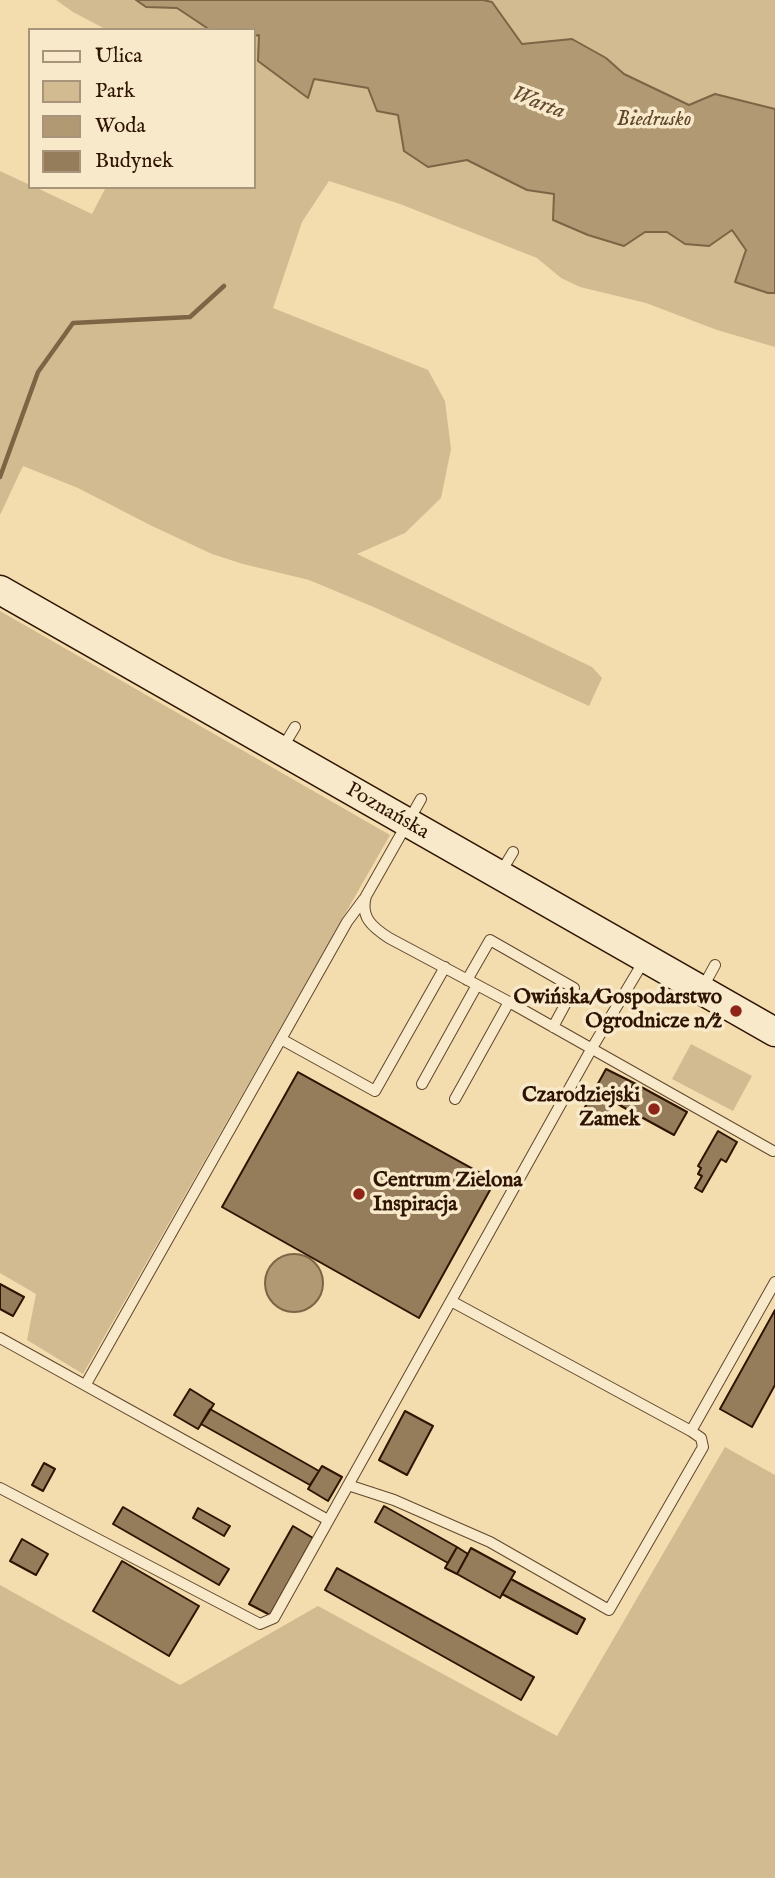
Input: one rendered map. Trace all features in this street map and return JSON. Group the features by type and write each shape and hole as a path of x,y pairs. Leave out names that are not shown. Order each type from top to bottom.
{"main road":[{"name":"Poznańska","path":"0,590 288,739 407,823 775,1032"}],"lane":[{"path":"86,1384 347,922 366,896 421,799"},
{"path":"499,876 513,852"},
{"path":"366,896 363,906 365,915 379,932 773,1151"},
{"path":"422,1084 490,940 574,988 553,1027"},
{"path":"0,1488 260,1624 274,1618 592,1048 645,958"},
{"path":"701,990 715,965"},
{"path":"281,1039 375,1091 445,967"},
{"path":"455,1099 509,1002"},
{"path":"691,1431 775,1282"},
{"path":"348,1485 394,1500 490,1542 609,1610 703,1447 701,1438 691,1431 451,1301"},
{"path":"0,1338 328,1520"}],"green space":[{"path":"56,0 136,0 146,7 161,0 775,0 775,281 737,283 775,293 775,347 717,330 646,303 580,287 561,278 537,258 400,204 329,181 302,222 273,308 428,370 445,401 451,449 441,498 405,533 357,554 592,667 602,678 589,706 309,580 212,554 78,488 23,466 0,515 0,171 28,184 28,189 39,189 92,214 105,189 256,189 256,28 103,28"},
{"path":"0,611 390,835 83,1374 27,1340 36,1294 0,1273"},
{"path":"691,1044 752,1076 733,1111 672,1079"},
{"path":"725,1447 775,1475 775,1878 0,1878 0,1585 180,1685 318,1606 557,1736"}],"water":[{"name":"Biedrusko","path":"136,0 483,0 492,2 522,44 572,39 606,58 624,74 689,105 715,94 775,109 775,293 735,282 746,250 732,230 709,246 685,244 667,232 645,232 624,246 588,235 553,220 554,194 527,190 467,160 428,167 404,151 398,115 377,111 368,88 314,79 308,98 258,61 259,35 256,36 256,28 207,28 177,8 146,7"},
{"path":"294,1254 310,1259 318,1267 323,1283 318,1299 310,1307 294,1312 278,1307 270,1299 265,1283 270,1267 278,1259"}],"building":[{"path":"606,1069 634,1083 621,1106 614,1102 604,1120 584,1109"},
{"name":"Centrum Zielona Inspiracja","path":"298,1072 495,1181 419,1318 222,1207"},
{"name":"Czarodziejski Zamek","path":"634,1083 687,1112 674,1135 621,1106"},
{"path":"718,1131 737,1142 726,1162 721,1159 702,1192 695,1188 702,1176 698,1174 701,1168 698,1166"},
{"path":"0,1284 24,1297 13,1316 0,1309"},
{"path":"775,1310 775,1385 752,1427 720,1409"},
{"path":"190,1389 214,1404 198,1429 174,1415"},
{"path":"210,1409 319,1471 310,1485 201,1424"},
{"path":"405,1411 433,1426 407,1475 379,1460"},
{"path":"44,1463 55,1469 43,1491 32,1485"},
{"path":"322,1466 342,1477 328,1501 308,1489"},
{"path":"384,1506 457,1547 448,1563 375,1522"},
{"path":"123,1507 229,1569 219,1585 113,1524"},
{"path":"198,1508 230,1526 224,1536 193,1518"},
{"path":"293,1526 313,1538 270,1615 249,1604"},
{"path":"22,1539 48,1554 36,1575 10,1561"},
{"path":"457,1547 468,1554 457,1574 445,1568"},
{"path":"471,1548 515,1572 500,1598 457,1574"},
{"path":"122,1561 199,1606 169,1656 93,1611"},
{"path":"337,1568 534,1677 521,1700 325,1590"},
{"path":"511,1579 585,1619 577,1634 502,1594"}],"waterway":[{"path":"0,477 38,372 73,323 190,317 224,286"}],"place":[{"name":"Owińska/Gospodarstwo Ogrodnicze n/ż","path":"736,1011"},
{"name":"Czarodziejski Zamek","path":"654,1109"},
{"name":"Centrum Zielona Inspiracja","path":"359,1194"}],"water label":[{"name":"Warta","path":"538,104"}]}
